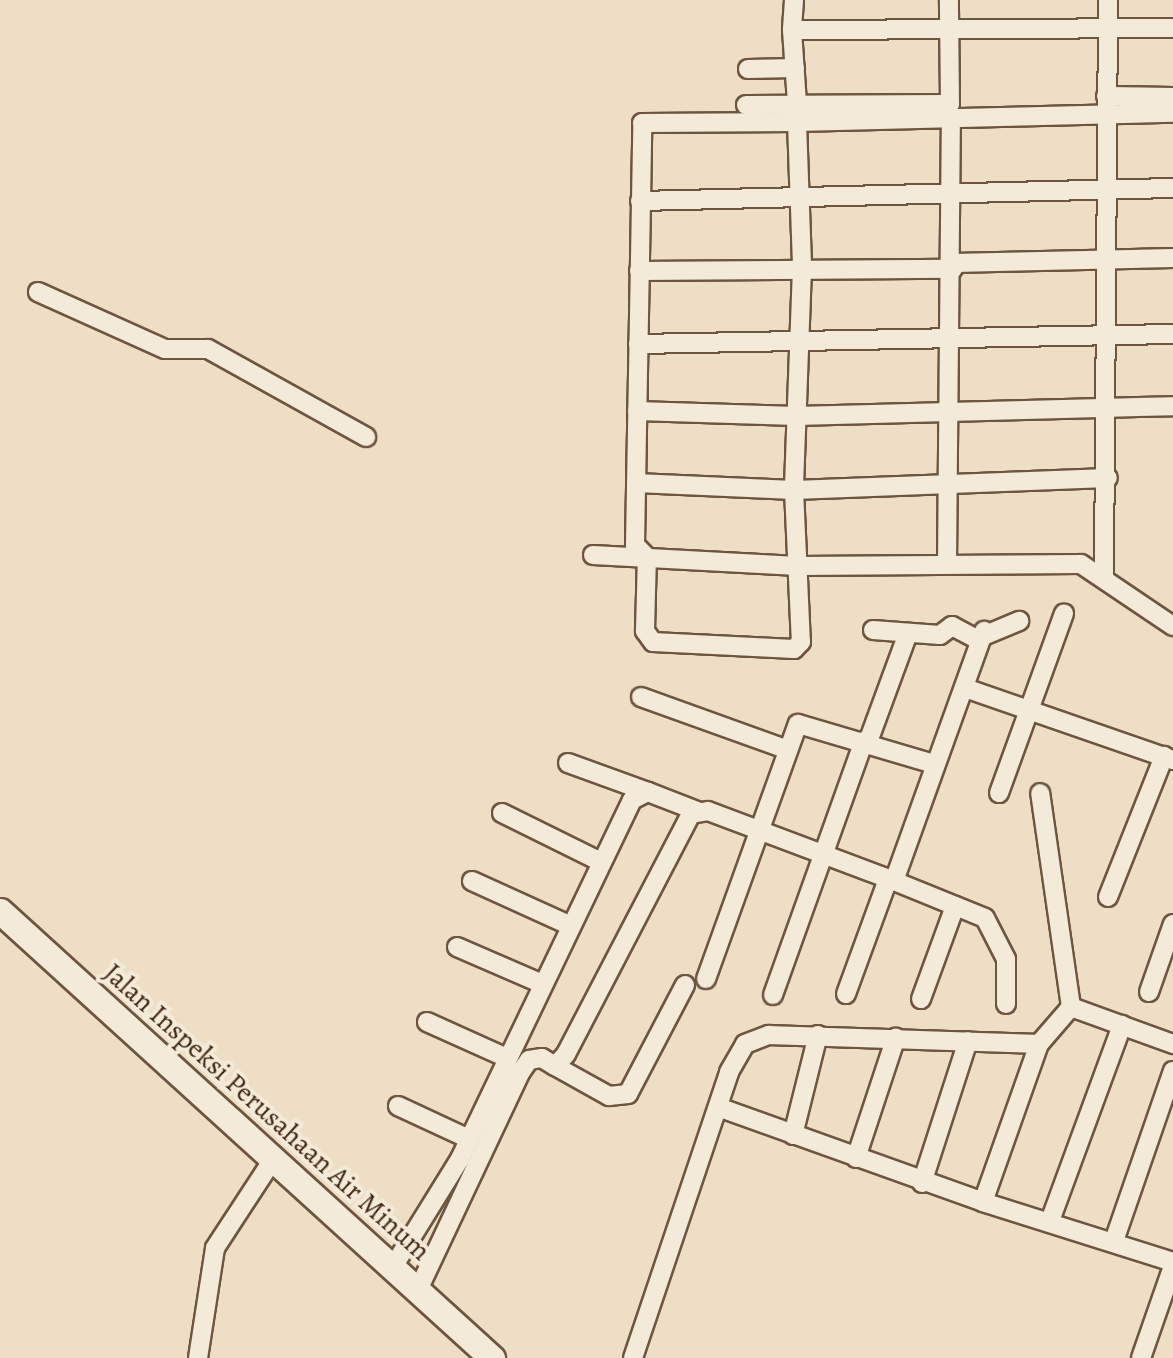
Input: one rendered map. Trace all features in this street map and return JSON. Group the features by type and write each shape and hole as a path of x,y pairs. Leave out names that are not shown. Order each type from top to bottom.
{"street":[{"path":"794,0 792,30 795,68 797,113 801,200 802,268 794,490 798,646 653,642 646,632 647,558 635,545 642,123 797,113 950,104 949,0"},
{"path":"1104,576 1108,478 1108,0"},
{"path":"792,30 1173,28"},
{"path":"748,69 795,68"},
{"path":"746,105 797,113 951,118 1173,98"},
{"path":"1105,105 1173,113"},
{"path":"948,564 951,118"},
{"path":"640,200 801,200 1106,186 1173,188"},
{"path":"640,271 1173,258"},
{"path":"38,292 164,349 208,349 366,437"},
{"path":"638,344 952,335 1173,334"},
{"path":"637,411 796,416 1173,406"},
{"path":"636,483 794,490 1108,478"},
{"path":"592,555 798,566 1077,564 1104,576 1173,626"},
{"path":"999,793 1064,613"},
{"path":"874,630 940,635 952,626 976,639 984,631 1019,621"},
{"path":"846,994 984,631"},
{"path":"774,995 908,633"},
{"path":"964,688 1169,758 1108,898"},
{"path":"642,697 788,750"},
{"path":"706,979 798,724 934,764"},
{"path":"568,763 760,831 984,918 1000,937 1006,1004"},
{"path":"393,1267 469,1138 632,800 648,792"},
{"path":"983,1202 1039,1044 1071,1008 1040,793"},
{"path":"555,1066 697,810"},
{"path":"502,813 601,862"},
{"path":"472,881 570,925"},
{"path":"920,999 956,906"},
{"name":"Jalan Inspeksi Perusahaan Air Minum","path":"0,911 492,1358"},
{"path":"1149,992 1173,924"},
{"path":"457,947 540,984"},
{"path":"418,1290 529,1060 542,1058 609,1096 628,1094 685,985"},
{"path":"1071,1008 1173,1044"},
{"path":"427,1022 506,1057"},
{"path":"1050,1220 1122,1025"},
{"path":"633,1358 718,1107 745,1044 770,1035 818,1035 1039,1044"},
{"path":"793,1135 818,1035"},
{"path":"856,1158 896,1037"},
{"path":"922,1183 968,1040"},
{"path":"1114,1242 1172,1075"},
{"path":"398,1106 469,1138"},
{"path":"718,1107 922,1183 1050,1220 1173,1264 1140,1358"},
{"path":"198,1358 216,1248 274,1158"}]}
